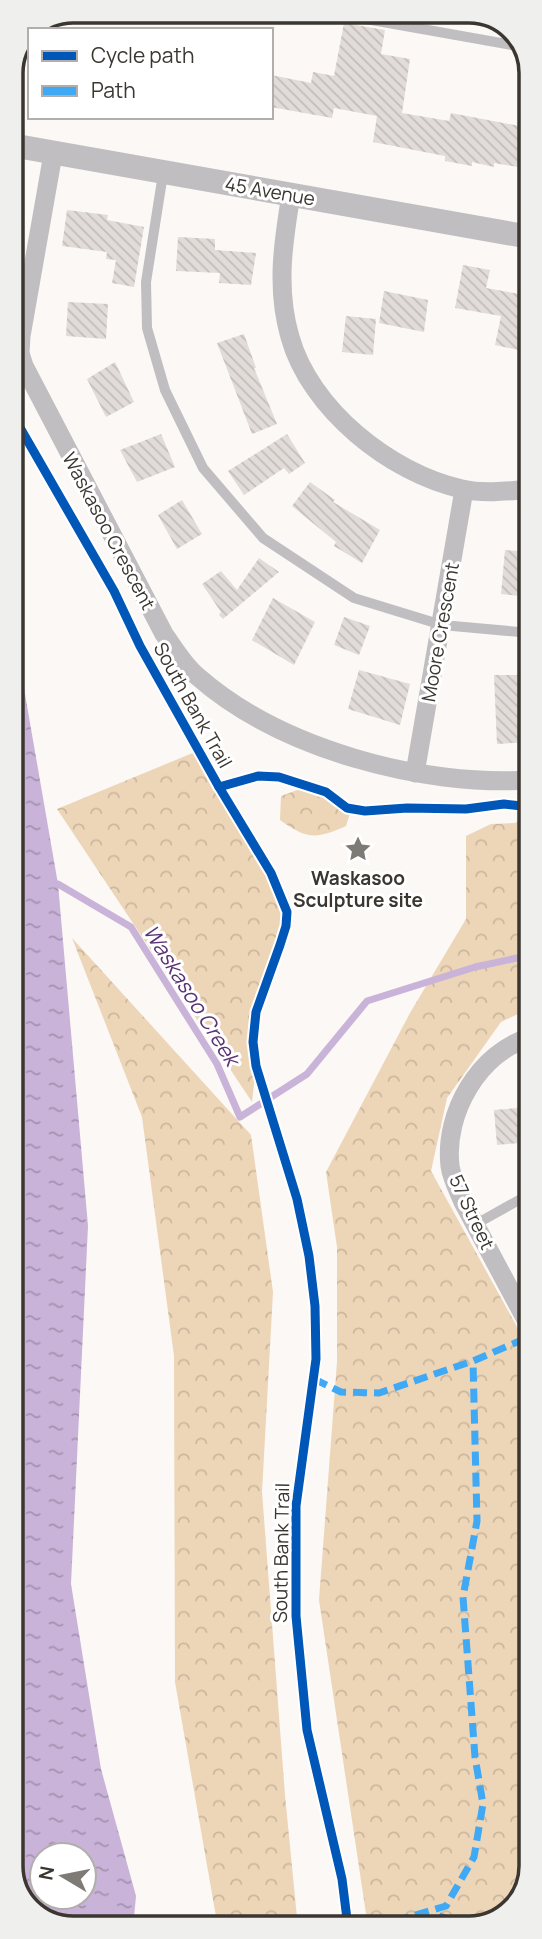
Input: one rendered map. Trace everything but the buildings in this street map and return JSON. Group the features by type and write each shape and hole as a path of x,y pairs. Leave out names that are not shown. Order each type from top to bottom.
{"street":[{"name":"45 Avenue","path":"23,148 519,235"},
{"name":"Waskasoo Crescent","path":"23,325 53,154"},
{"path":"291,195 281,255 283,304 289,337 307,377 349,428 405,467 464,490 519,490"},
{"name":"Waskasoo Crescent","path":"23,362 29,380 164,634 196,675 226,698 266,721 336,752 415,773 475,780 519,780"},
{"name":"Moore Crescent","path":"415,773 464,490"},
{"name":"57 Street","path":"519,1041 485,1066 466,1092 453,1127 450,1166 454,1182 519,1306"}],"lane":[{"path":"388,23 511,45"},
{"path":"163,173 146,282 147,328 165,390 203,468 263,538 354,598 442,625 519,632"},
{"path":"476,1224 519,1200"}],"green space":[{"path":"200,750 271,873 287,912 286,926 256,1012 253,1042 256,1066 252,1102 57,809"},
{"path":"300,789 353,803 346,826 312,835 298,831 280,820 281,796"},
{"path":"519,820 519,1014 501,1022 447,1098 431,1171 519,1333 518,1876 513,1891 500,1906 479,1915 366,1916 319,1600 337,1362 337,1247 326,1172 410,1013 466,919 466,836 491,824"},
{"path":"72,938 251,1135 273,1292 262,1492 297,1916 216,1916 175,1682 174,1356 142,1117"}],"water":[{"path":"23,683 58,884 88,1226 71,1584 101,1769 136,1896 134,1916 63,1915 51,1911 98,1911 98,1841 28,1841 28,1889 23,1867"}],"waterway":[{"name":"Waskasoo Creek","path":"49,884 58,884 131,927 217,1064 240,1117 307,1074 367,1001 475,967 519,958"}],"marked path":[{"path":"314,1379 341,1392 379,1393 473,1361 519,1341"},
{"path":"412,1916 446,1906 474,1857 483,1804 475,1757 463,1597 477,1521 473,1361"},
{"path":"443,1916 446,1906"}],"cycle path":[{"name":"South Bank Trail","path":"23,433 114,591 140,646 219,787 271,873 287,912 286,926 256,1012 253,1042 256,1066 297,1199 309,1256 315,1306 316,1359 296,1506 296,1616 307,1730 342,1879 347,1916"},
{"path":"219,787 258,776 279,777 326,792 347,808 365,811 407,808 466,809 504,804 519,806"}],"place":[{"name":"Waskasoo Sculpture site","path":"358,849"}]}
